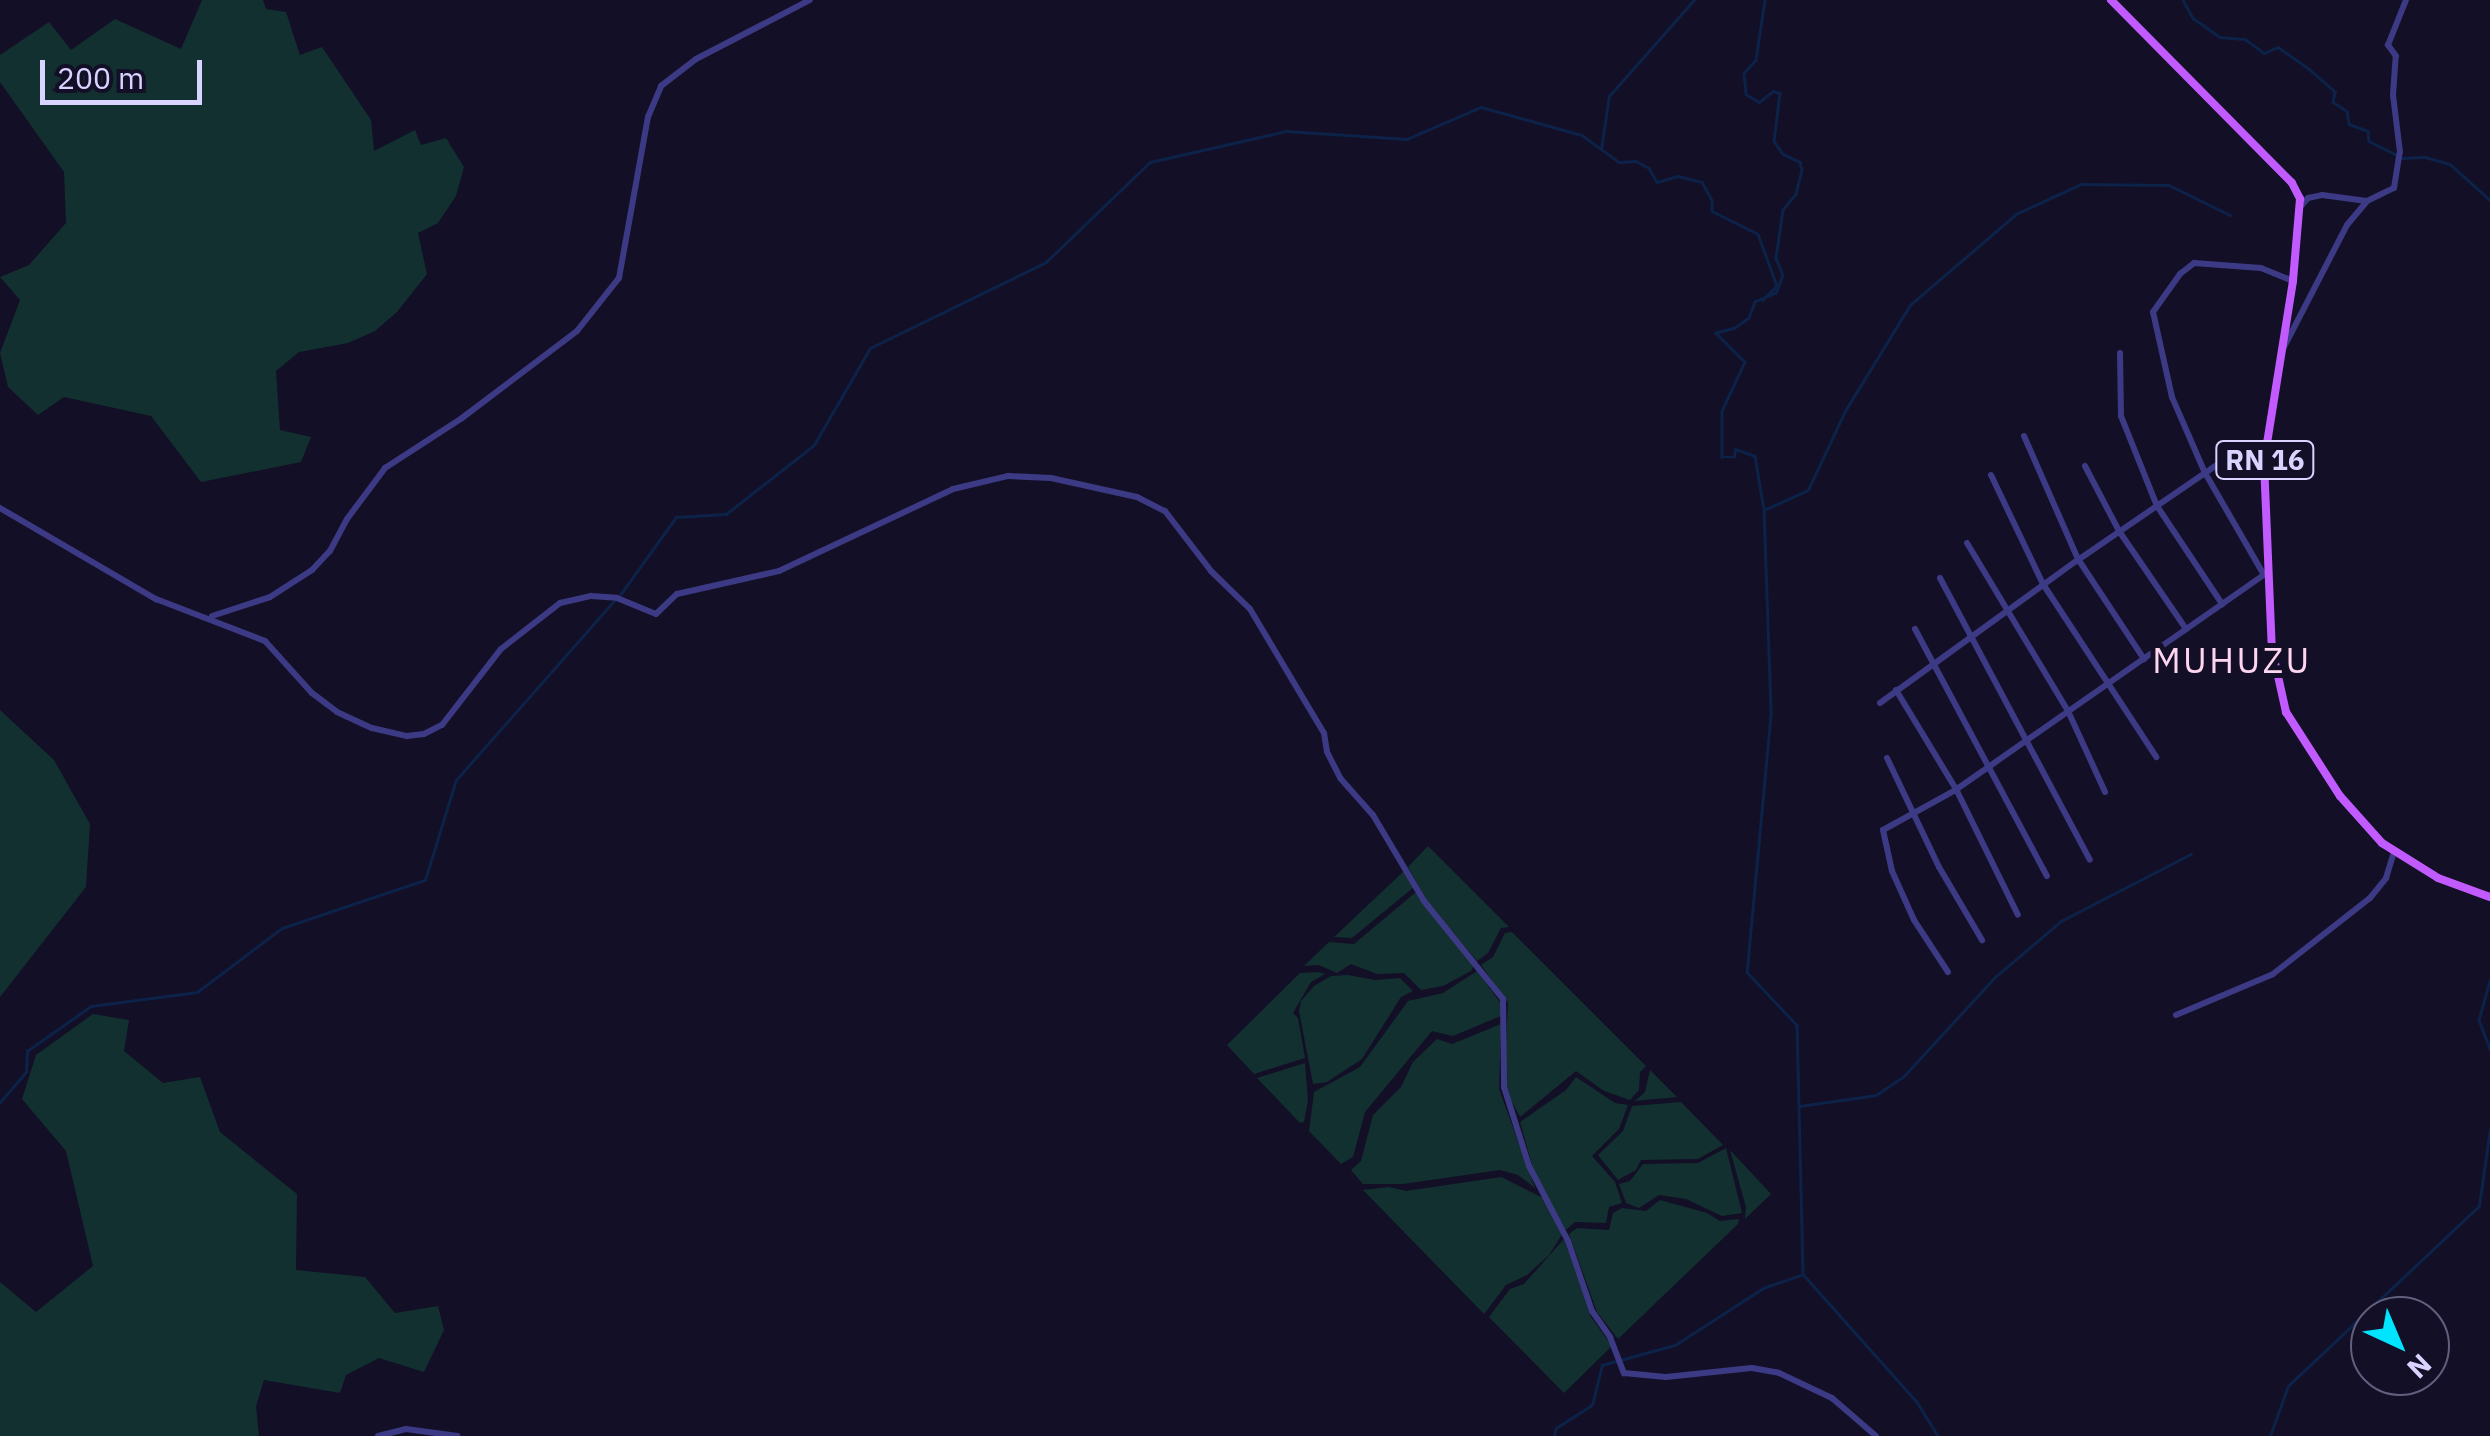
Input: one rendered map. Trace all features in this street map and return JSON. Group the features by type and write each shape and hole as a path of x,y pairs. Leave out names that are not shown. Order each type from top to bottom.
{"main road":[{"path":"2112,0 2292,182 2300,208"},
{"name":"RN 16","path":"2300,208 2293,281 2266,442 2266,574 2272,649 2286,712 2362,824 2394,852 2438,878 2490,898"}],"street":[{"path":"208,617 246,608 312,570 330,552 347,518 385,468 462,418 577,332 618,278 648,117 661,86 696,58 810,0"},
{"path":"2281,354 2308,307 2336,241 2368,201 2394,188 2400,156 2393,95 2396,56 2388,45 2406,0"},
{"path":"2300,208 2308,198 2322,195 2368,201"},
{"path":"1948,972 1914,920 1886,851 1883,830 1956,790 2266,574 2205,473 2172,398 2153,321 2158,300 2194,263 2261,268 2293,281"},
{"path":"2120,353 2121,416 2156,506 2222,604"},
{"path":"2024,436 2078,559 2144,659"},
{"path":"1880,703 2119,531 2252,444 2266,442"},
{"path":"2084,466 2119,531 2186,629"},
{"path":"1991,475 2043,584 2156,757"},
{"path":"0,508 121,581 179,610 208,617 271,646 305,686 337,712 372,728 416,736 442,725 501,649 560,603 592,596 617,598 656,614 677,594 779,570 953,489 1008,476 1050,478 1136,496 1165,511 1210,571 1250,608 1324,733 1326,752 1341,778 1374,815 1424,901 1503,1000 1504,1087 1530,1166 1574,1253 1592,1311 1610,1336 1624,1374 1666,1376 1752,1368 1780,1373 1832,1398 1876,1436"},
{"path":"1966,542 2068,711 2105,792"},
{"path":"1940,578 2090,860"},
{"path":"1915,629 2048,876"},
{"path":"1896,690 1956,790 2018,915"},
{"path":"1887,758 1963,913 1982,940"},
{"path":"2176,1016 2273,974 2370,898 2386,878 2394,852"},
{"path":"378,1436 406,1428 458,1436"}],"green space":[{"path":"202,0 263,0 266,9 286,12 300,55 322,47 371,120 374,151 415,130 421,145 446,138 464,167 456,196 438,223 418,233 427,274 397,312 375,331 348,343 299,352 276,371 280,430 311,437 301,462 201,482 151,416 64,397 38,415 8,387 0,353 20,300 0,277 29,265 66,223 64,172 0,82 0,55 49,22 71,50 115,19 181,49"},
{"path":"0,710 54,760 90,824 86,887 0,997"},
{"path":"1428,846 1509,927 1501,928 1488,953 1477,961 1428,902 1408,867"},
{"path":"1405,870 1414,887 1352,938 1334,937"},
{"path":"1416,892 1474,965 1471,971 1443,986 1421,990 1404,973 1377,974 1351,964 1337,973 1319,965 1304,966 1329,942 1354,944"},
{"path":"1512,932 1646,1066 1640,1072 1639,1090 1630,1100 1604,1091 1576,1071 1520,1117 1504,1087 1508,1003 1481,965 1493,957 1505,933"},
{"path":"1477,971 1502,1005 1503,1015 1453,1036 1432,1031 1365,1112 1353,1157 1341,1164 1309,1131 1314,1092 1360,1067 1408,1001 1443,993"},
{"path":"1300,973 1325,974 1311,982 1293,1013 1298,1018 1305,1058 1254,1074 1227,1045"},
{"path":"1331,976 1375,980 1400,978 1413,991 1401,997 1362,1059 1327,1082 1313,1084 1299,1011 1301,1001 1314,986"},
{"path":"93,1014 129,1020 124,1051 163,1083 200,1077 220,1132 297,1194 296,1270 365,1277 395,1313 438,1306 444,1330 424,1372 379,1358 346,1375 340,1393 264,1380 256,1406 259,1436 0,1436 0,1282 36,1312 93,1266 66,1151 22,1099 36,1055"},
{"path":"1501,1024 1499,1089 1535,1188 1518,1175 1500,1170 1403,1184 1363,1184 1351,1170 1361,1161 1373,1115 1401,1087 1413,1062 1437,1039 1452,1044"},
{"path":"1305,1063 1308,1100 1304,1122 1300,1123 1257,1078"},
{"path":"1650,1070 1677,1097 1635,1101 1645,1092"},
{"path":"1576,1077 1615,1103 1628,1105 1619,1129 1592,1156 1615,1182 1622,1203 1609,1207 1606,1223 1575,1222 1566,1230 1535,1175 1520,1122 1566,1090"},
{"path":"1681,1102 1723,1145 1698,1159 1641,1160 1636,1170 1618,1180 1598,1155 1623,1131 1632,1106"},
{"path":"1726,1148 1742,1213 1722,1216 1686,1199 1659,1195 1639,1208 1626,1203 1619,1184 1630,1181 1643,1164 1698,1163"},
{"path":"1730,1150 1771,1194 1745,1219 1746,1207"},
{"path":"1501,1177 1545,1199 1563,1233 1549,1255 1527,1275 1506,1285 1484,1314 1363,1190 1389,1187 1406,1191"},
{"path":"1660,1200 1707,1213 1720,1221 1739,1219 1738,1224 1618,1339 1597,1312 1569,1234 1577,1228 1609,1230 1613,1213 1622,1208 1646,1211"},
{"path":"1564,1239 1591,1317 1612,1346 1564,1393 1489,1317 1510,1289 1524,1284"}],"waterway":[{"path":"1601,149 1609,96 1694,0"},
{"path":"1765,0 1756,60 1744,74 1746,94 1759,102 1773,91 1780,93 1774,141 1783,154 1800,162 1802,170 1796,194 1783,210 1776,258 1783,275 1776,293 1755,302 1749,318 1735,328 1716,333 1745,362 1722,411 1722,457 1734,457 1735,449 1755,456 1764,510 1771,715 1747,972 1797,1025 1803,1274 1917,1402 1938,1436"},
{"path":"2183,0 2193,18 2220,37 2245,39 2264,53 2278,47 2309,69 2335,92 2333,102 2347,111 2349,124 2368,131 2369,141 2403,158 2425,157 2450,164 2490,200"},
{"path":"620,595 676,517 726,514 814,445 870,348 1046,262 1150,162 1286,131 1407,139 1481,107 1582,135 1619,162 1636,161 1649,168 1657,182 1678,176 1702,182 1712,200 1712,211 1758,234 1777,286 1763,300"},
{"path":"1764,510 1808,490 1845,411 1910,305 2016,214 2081,184 2169,185 2230,215"},
{"path":"0,1102 26,1072 27,1051 91,1006 197,992 282,928 425,880 456,780 614,601"},
{"path":"1800,1106 1876,1095 1903,1077 1994,978 2061,921 2191,854"},
{"path":"2490,981 2479,1020 2490,1049"},
{"path":"2270,1436 2288,1386 2479,1206 2490,1129"},
{"path":"1554,1436 1556,1428 1592,1405 1602,1365 1675,1345 1763,1288 1801,1275"}],"district":[{"name":"MUHUZU","path":"2232,660"}]}
